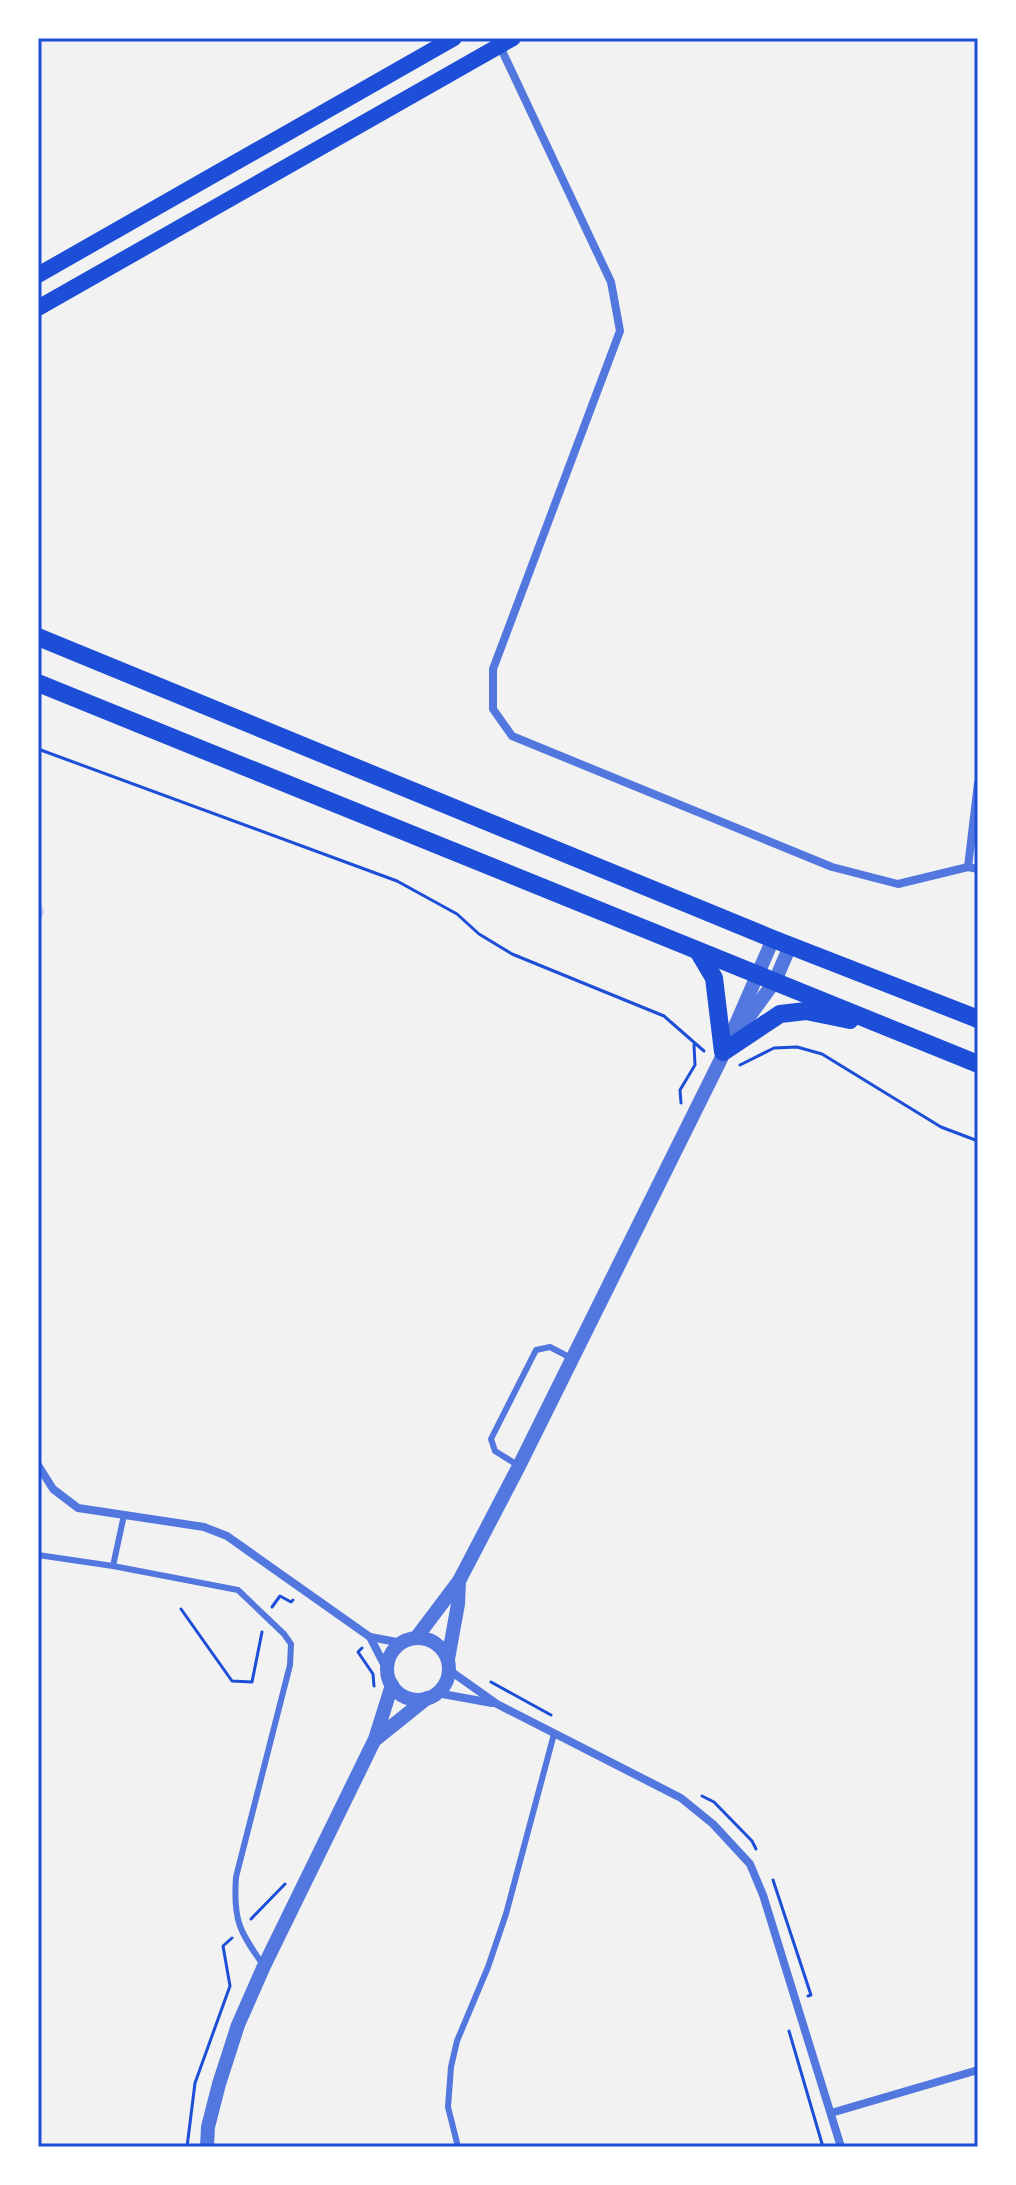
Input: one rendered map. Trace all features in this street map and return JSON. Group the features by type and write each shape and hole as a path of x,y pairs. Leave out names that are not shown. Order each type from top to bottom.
{"highway":[{"path":"38,637 781,942 978,1019"},
{"path":"39,684 978,1064"},
{"path":"698,951 714,978 722,1057"},
{"path":"722,1057 780,1014 806,1011 894,1030"}],"main road":[{"path":"57,297 40,273 454,38"},
{"path":"38,308 503,40"},
{"path":"154,209 168,234"}],"street":[{"path":"503,40 611,282 620,331 493,669 493,709 512,736 832,867 898,884 973,868 978,783"},
{"path":"207,2147 208,2127 238,2025 375,1739 390,1679 390,1655 409,1640 459,1581 722,1057 767,978 781,942"},
{"path":"38,1465 53,1489 78,1508 204,1527 227,1536 370,1637 390,1679 407,1698 432,1696 497,1704"},
{"path":"375,1739 443,1687 449,1665 459,1581"},
{"path":"370,1637 436,1643 449,1665 497,1704 681,1798 713,1824 750,1864 763,1895 841,2147"},
{"path":"831,2113 978,2070"}],"lane":[{"path":"519,1466 492,1447 491,1439 536,1350 550,1347 571,1358"},
{"path":"113,1566 124,1515"},
{"path":"38,1555 238,1590 291,1644 292,1653 236,1877 234,1907 241,1929 264,1966"},
{"path":"458,2147 448,2107 451,2067 457,2041 506,1914 554,1734"}],"path":[{"path":"38,749 397,881 457,914 479,934 512,954 664,1016 694,1045 740,1065 774,1048 797,1047 822,1054 941,1127 978,1141"},
{"path":"181,1609 232,1681 252,1682 265,1616 280,1596"},
{"path":"483,1677 562,1720"},
{"path":"701,1795 724,1812 752,1841 759,1853"},
{"path":"771,1877 778,1889 811,1995 783,2003 823,2147"}],"building":[{"path":"38,895 44,912 38,927"}]}
